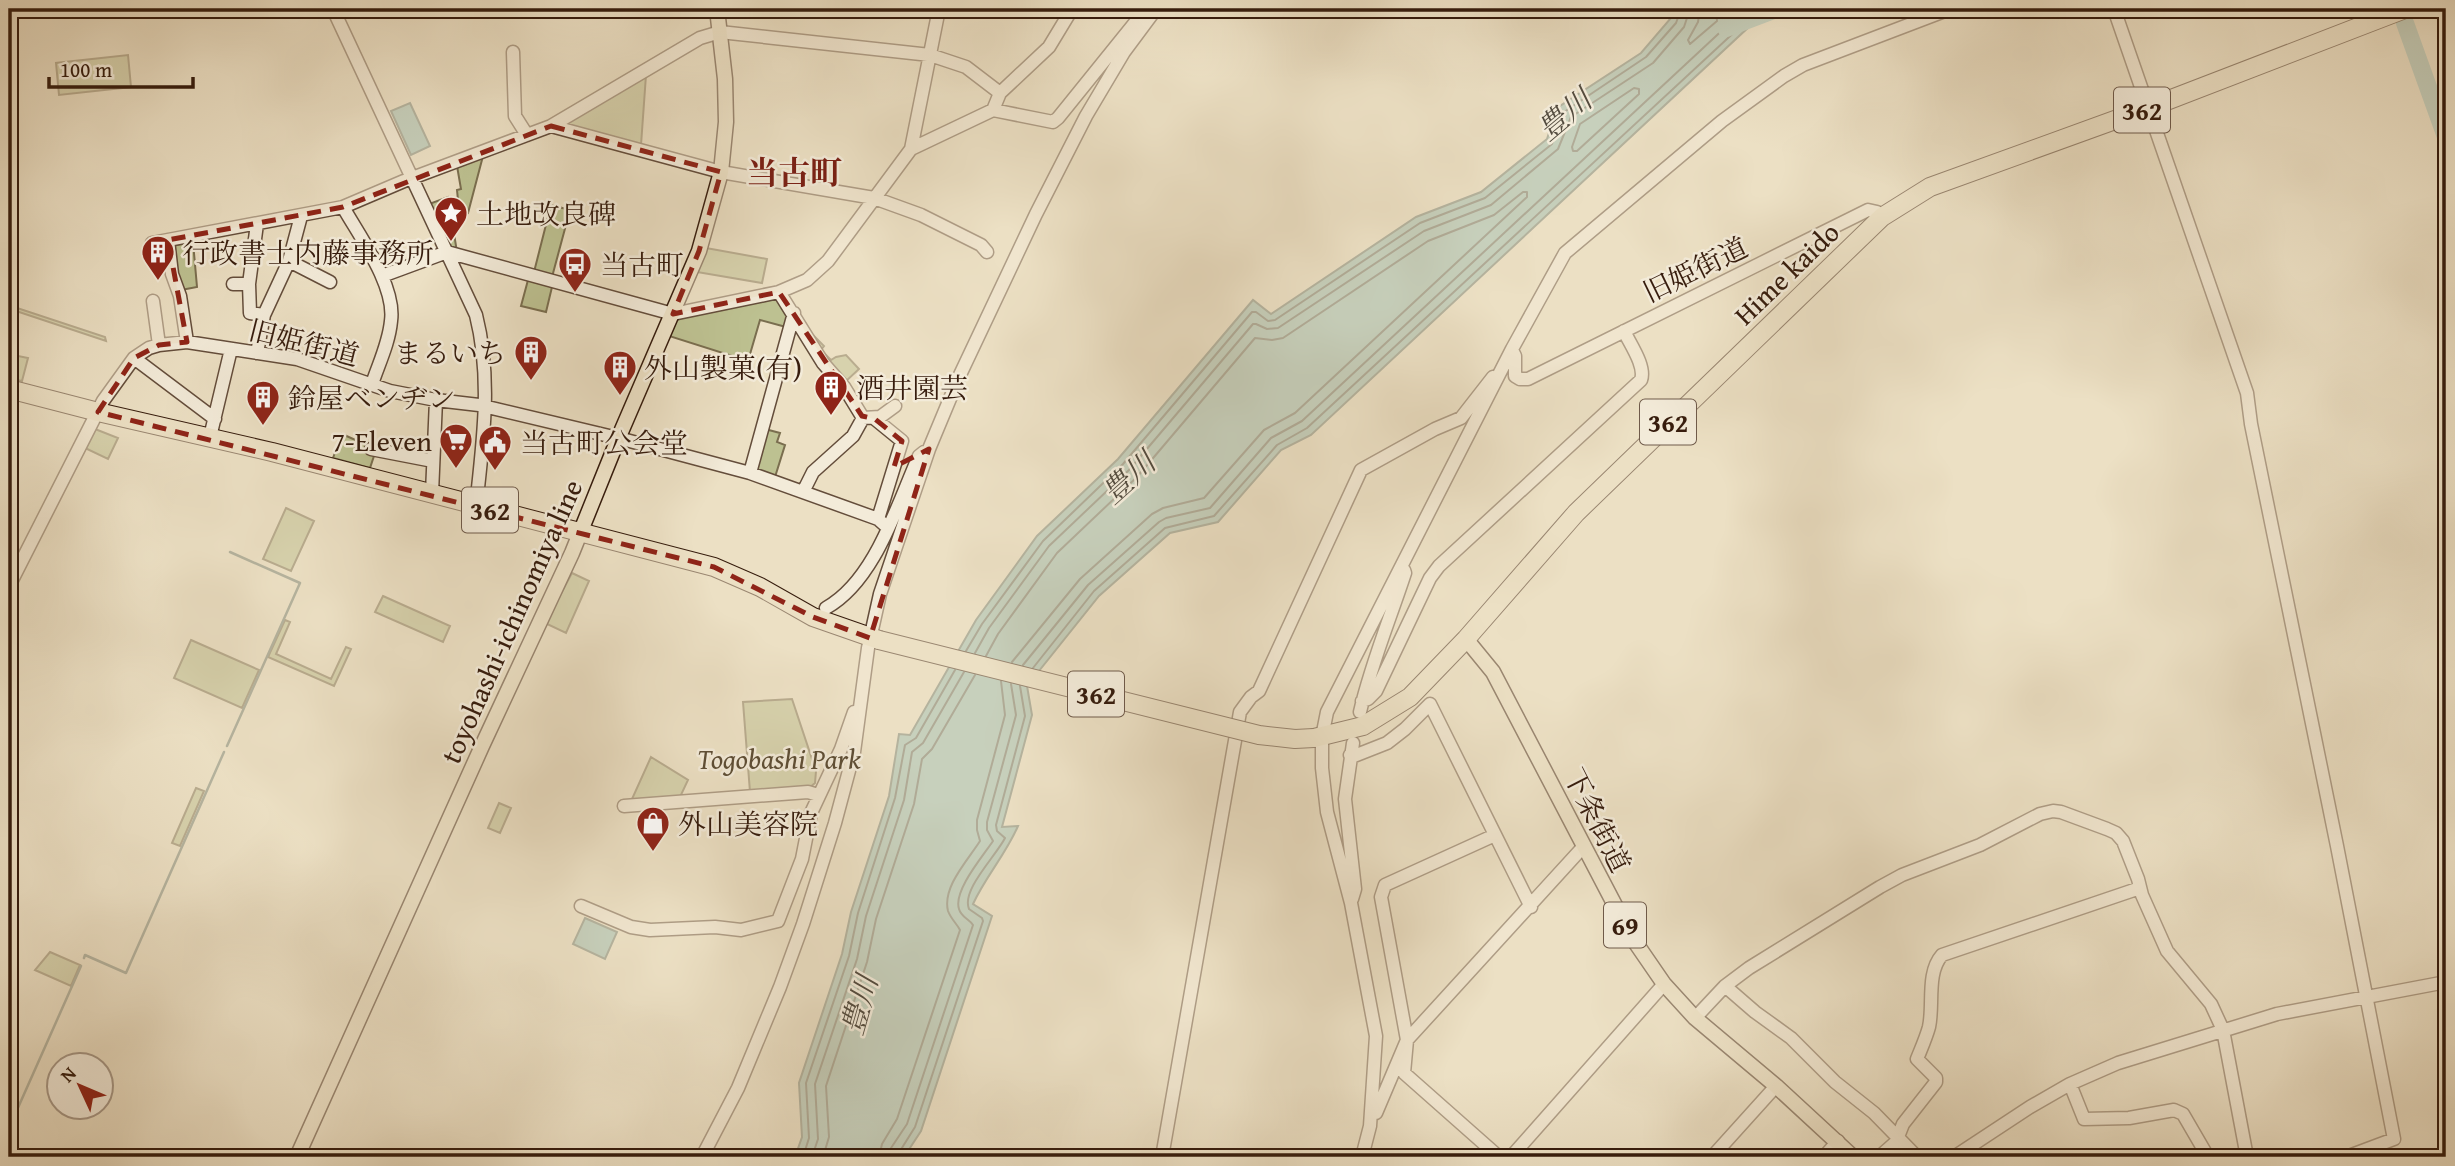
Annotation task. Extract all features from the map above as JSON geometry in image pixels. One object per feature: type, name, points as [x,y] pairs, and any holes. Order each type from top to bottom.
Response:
[{"type":"highway","name":"Hime kaido","points":[[1318,737],[1363,726],[1410,697],[1466,639],[1576,513],[1882,217],[1930,187],[2405,9]]},
{"type":"highway","name":"362","points":[[9,389],[432,493],[714,567],[760,587],[813,617],[875,639],[1259,735],[1294,739],[1318,737]]},
{"type":"main road","name":"toyohashi-ichinomiya line","points":[[298,1157],[581,534],[618,439],[699,251],[721,172],[726,122],[725,79],[717,9]]},
{"type":"main road","name":"下条街道","points":[[1466,639],[1493,671],[1631,936],[1664,984],[1695,1018],[1776,1086],[1853,1157]]},
{"type":"street","points":[[333,9],[476,315],[482,341],[486,407],[477,506]]},
{"type":"street","points":[[382,276],[447,251],[673,314],[779,292],[800,283],[818,272],[911,149],[939,9]]},
{"type":"street","points":[[993,110],[1000,93],[1049,47],[1072,9]]},
{"type":"street","points":[[911,149],[993,110],[1053,122],[1147,9]]},
{"type":"street","points":[[702,1157],[738,1088],[780,988],[803,924],[835,823],[854,751],[862,692],[875,639],[880,594],[929,449],[959,377],[1086,116],[1118,63],[1156,9]]},
{"type":"street","points":[[1370,1126],[1376,1036],[1351,903],[1327,812],[1318,737],[1327,712],[1512,349],[1565,253],[1722,121],[1803,65],[1950,9]]},
{"type":"street","points":[[2114,9],[2247,393],[2394,1139],[2346,1157]]},
{"type":"street","points":[[152,243],[343,207],[413,177],[551,126],[700,37],[720,32],[930,55],[966,67],[1000,93]]},
{"type":"street","points":[[513,52],[515,116],[527,135]]},
{"type":"street","points":[[551,126],[721,172],[874,198],[925,217],[981,245],[987,252]]},
{"type":"street","points":[[343,207],[382,276],[392,307],[386,345],[372,384]]},
{"type":"street","name":"旧姫街道","points":[[1512,349],[1515,356],[1515,376],[1528,379],[1868,210],[1877,212],[1882,217]]},
{"type":"street","points":[[257,353],[264,314],[289,261],[301,216]]},
{"type":"street","points":[[257,224],[249,284],[250,313],[264,314]]},
{"type":"street","points":[[168,240],[172,274],[180,296],[187,342]]},
{"type":"street","points":[[289,261],[330,282]]},
{"type":"street","points":[[233,284],[249,284]]},
{"type":"street","points":[[779,292],[823,363],[869,418],[902,440],[883,523]]},
{"type":"street","points":[[153,301],[159,345]]},
{"type":"street","points":[[750,474],[794,313]]},
{"type":"street","points":[[1402,565],[1405,573],[1370,670],[1361,707],[1376,691],[1430,578],[1439,566],[1641,380],[1641,367],[1624,331]]},
{"type":"street","name":"旧姫街道","points":[[9,586],[103,401],[134,358],[149,348],[187,342],[297,359],[390,391],[486,407],[618,439],[750,474],[883,523]]},
{"type":"street","points":[[209,437],[231,349]]},
{"type":"street","points":[[134,358],[215,419]]},
{"type":"street","points":[[1162,1157],[1240,712],[1259,691],[1361,470],[1435,429],[1461,418],[1487,382],[1502,369]]},
{"type":"street","points":[[432,493],[436,400]]},
{"type":"street","points":[[803,492],[813,472],[869,418],[895,406]]},
{"type":"street","points":[[371,449],[433,461]]},
{"type":"street","points":[[826,608],[840,601],[859,580],[883,523],[919,456],[929,449]]},
{"type":"street","points":[[581,906],[631,927],[650,930],[715,927],[741,930],[778,921],[802,859],[811,813],[841,749],[862,692]]},
{"type":"street","points":[[1351,903],[1355,889],[1345,799],[1352,749],[1354,756],[1387,743],[1430,704],[1531,906]]},
{"type":"street","points":[[624,806],[808,792],[818,795]]},
{"type":"street","points":[[1695,1018],[1725,986],[1749,968],[1902,875],[1980,845],[2053,811],[2116,833],[2123,841],[2167,951],[2211,1004],[2223,1030],[2247,1157]]},
{"type":"street","points":[[1495,835],[1385,886],[1381,897],[1407,1040],[1404,1073],[1499,1157]]},
{"type":"street","points":[[1362,1157],[1370,1126],[1407,1040],[1584,846]]},
{"type":"street","points":[[1879,1157],[1898,1136],[1903,1124],[1936,1082],[1936,1078],[1917,1059],[1929,1027],[1937,960],[1942,955],[2140,888]]},
{"type":"street","points":[[1954,1157],[2070,1084],[2118,1063],[2277,1014],[2446,982]]},
{"type":"street","points":[[1511,1157],[1664,984]]},
{"type":"street","points":[[1725,986],[1791,1038],[1835,1082],[1874,1112],[1917,1157]]},
{"type":"street","points":[[2070,1084],[2084,1119],[2129,1118],[2174,1110],[2183,1114],[2208,1157]]},
{"type":"street","points":[[1712,1157],[1776,1086]]},
{"type":"street","points":[[1824,1157],[1838,1141]]},
{"type":"highlighted area","points":[[551,126],[721,172],[699,251],[673,314],[779,292],[862,416],[875,419],[902,441],[894,467],[929,449],[870,638],[813,617],[714,567],[98,412],[134,358],[159,345],[187,342],[168,240],[343,207]]},
{"type":"green space","points":[[128,55],[131,87],[59,95],[56,63]]},
{"type":"green space","points":[[646,75],[641,145],[563,124]]},
{"type":"green space","points":[[483,156],[468,213],[450,209],[457,252],[450,250],[429,204],[448,197],[449,202],[458,200],[457,190],[461,189],[457,166]]},
{"type":"green space","points":[[551,205],[570,210],[552,277],[534,272]]},
{"type":"green space","points":[[193,242],[197,287],[181,290],[172,246]]},
{"type":"green space","points":[[706,248],[767,259],[762,283],[697,272]]},
{"type":"green space","points":[[9,274],[14,307],[105,337],[106,341],[10,309]]},
{"type":"green space","points":[[528,280],[552,287],[546,312],[521,306]]},
{"type":"green space","points":[[775,298],[790,315],[786,327],[760,320],[748,361],[669,336],[677,318]]},
{"type":"green space","points":[[814,336],[824,346],[821,350],[831,360],[846,355],[859,369],[844,383],[811,337]]},
{"type":"green space","points":[[18,356],[28,358],[22,381],[12,379]]},
{"type":"green space","points":[[95,429],[118,438],[108,459],[85,448]]},
{"type":"green space","points":[[765,429],[780,433],[777,442],[785,445],[775,477],[754,470]]},
{"type":"green space","points":[[342,434],[387,454],[374,456],[370,468],[333,458]]},
{"type":"green space","points":[[286,508],[314,521],[291,571],[263,559]]},
{"type":"green space","points":[[572,573],[589,581],[566,633],[545,623]]},
{"type":"green space","points":[[383,596],[450,626],[443,642],[375,612]]},
{"type":"green space","points":[[285,620],[290,622],[276,654],[331,679],[346,647],[351,649],[334,686],[268,657]]},
{"type":"green space","points":[[191,640],[259,670],[242,708],[174,678]]},
{"type":"green space","name":"Togobashi Park","points":[[792,699],[816,771],[815,783],[809,788],[750,792],[743,702]]},
{"type":"green space","points":[[651,757],[688,780],[680,797],[632,799]]},
{"type":"green space","points":[[196,788],[204,791],[180,846],[172,843]]},
{"type":"green space","points":[[499,803],[511,808],[500,833],[488,828]]},
{"type":"green space","points":[[50,952],[80,965],[71,986],[35,970]]},
{"type":"water","name":"豊川","points":[[1675,9],[1741,9],[1752,24],[1311,435],[1281,450],[1218,522],[1170,533],[1099,596],[1027,686],[1032,715],[1002,827],[1018,826],[973,904],[992,916],[921,1131],[904,1157],[795,1157],[802,1137],[799,1083],[842,954],[851,912],[889,796],[899,734],[910,735],[976,620],[1037,536],[1118,459],[1253,300],[1271,314],[1416,217],[1481,192],[1547,139],[1557,108],[1641,53],[1671,18]]},
{"type":"water","points":[[410,103],[430,146],[411,155],[391,111]]},
{"type":"water","points":[[585,918],[617,932],[605,959],[573,944]]},
{"type":"waterway","points":[[1726,28],[1776,9]]},
{"type":"waterway","points":[[2405,23],[2446,137]]},
{"type":"waterway","points":[[227,746],[300,583],[230,552]]},
{"type":"waterway","points":[[84,958],[85,955],[126,973],[224,752]]},
{"type":"waterway","points":[[9,1128],[81,966]]},
{"type":"place","name":"土地改良碑","points":[[451,243]]},
{"type":"place","name":"行政書士内藤事務所","points":[[158,282]]},
{"type":"place","name":"当古町","points":[[575,294]]},
{"type":"place","name":"まるいち","points":[[531,382]]},
{"type":"place","name":"外山製菓(有)","points":[[620,397]]},
{"type":"place","name":"酒井園芸","points":[[831,417]]},
{"type":"place","name":"鈴屋ベンヂン","points":[[263,427]]},
{"type":"place","name":"7-Eleven","points":[[456,470]]},
{"type":"place","name":"当古町公会堂","points":[[495,472]]},
{"type":"place","name":"外山美容院","points":[[653,853]]},
{"type":"district","name":"当古町","points":[[794,172]]}]
